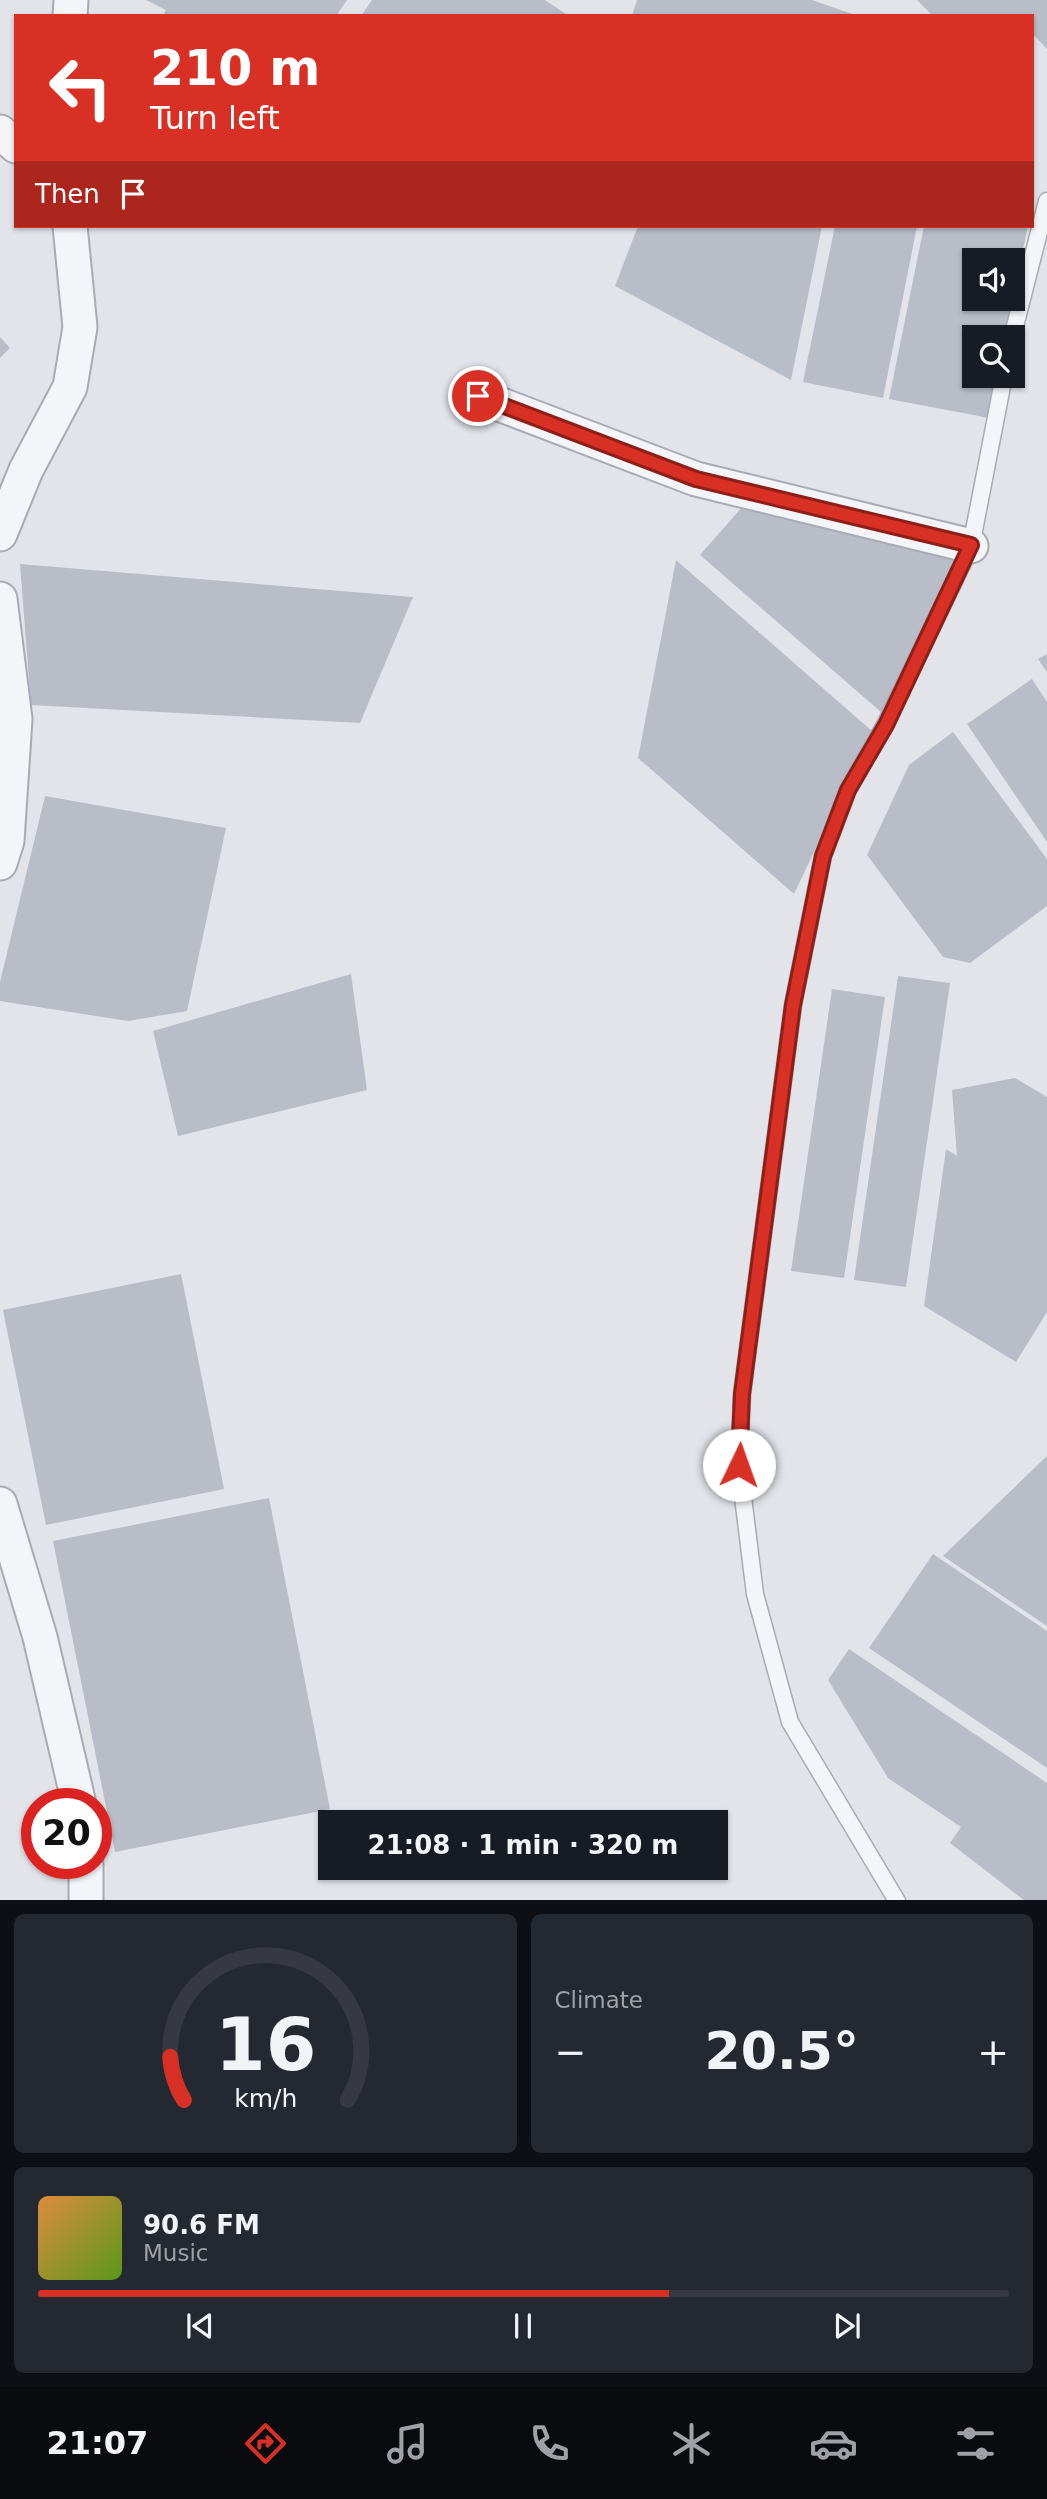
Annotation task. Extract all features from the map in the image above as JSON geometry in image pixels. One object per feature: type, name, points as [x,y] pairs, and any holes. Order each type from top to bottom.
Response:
[{"type":"street","points":[[0,132],[14,144]]},
{"type":"street","points":[[0,534],[26,470],[70,387],[80,327],[70,228]]},
{"type":"street","points":[[478,396],[696,479],[971,545]]},
{"type":"street","points":[[0,599],[15,719],[7,841],[0,863]]},
{"type":"street","points":[[0,1504],[40,1637],[75,1788]]},
{"type":"street","points":[[86,1879],[86,1900]]},
{"type":"lane","points":[[1016,325],[1047,201]]},
{"type":"lane","points":[[897,1900],[789,1722],[755,1594],[739,1465],[742,1394],[793,1005],[823,856],[848,790],[886,725],[971,545],[1002,388]]},
{"type":"building","points":[[146,0],[347,0],[337,14],[164,14],[166,10]]},
{"type":"building","points":[[372,0],[545,0],[566,14],[362,14]]},
{"type":"building","points":[[637,0],[812,0],[852,14],[633,14]]},
{"type":"building","points":[[917,0],[1047,0],[1047,49],[1034,35],[1034,14],[931,14]]},
{"type":"building","points":[[637,228],[822,228],[791,380],[615,286]]},
{"type":"building","points":[[835,228],[917,228],[883,398],[803,382]]},
{"type":"building","points":[[924,228],[1028,228],[1023,248],[962,248],[962,311],[1011,311],[1008,325],[962,325],[962,388],[995,388],[989,418],[889,399]]},
{"type":"building","points":[[0,337],[10,348],[0,358]]},
{"type":"building","points":[[751,497],[969,550],[881,712],[700,555]]},
{"type":"building","points":[[676,560],[872,731],[794,894],[638,758]]},
{"type":"building","points":[[20,564],[413,597],[360,723],[31,705]]},
{"type":"building","points":[[1047,654],[1047,672],[1038,659]]},
{"type":"building","points":[[1032,679],[1047,702],[1047,842],[967,724]]},
{"type":"building","points":[[953,732],[1047,859],[1047,906],[970,963],[943,957],[867,855],[909,765]]},
{"type":"building","points":[[45,796],[226,828],[187,1011],[128,1021],[0,1001],[0,982]]},
{"type":"building","points":[[351,974],[367,1090],[178,1136],[153,1031]]},
{"type":"building","points":[[898,976],[950,983],[906,1287],[854,1280]]},
{"type":"building","points":[[832,989],[885,997],[844,1278],[791,1271]]},
{"type":"building","points":[[1015,1078],[1047,1097],[1047,1312],[1016,1362],[924,1306],[946,1149],[957,1156],[952,1090]]},
{"type":"building","points":[[181,1274],[224,1489],[46,1525],[3,1310]]},
{"type":"building","points":[[1047,1456],[1047,1626],[943,1556]]},
{"type":"building","points":[[269,1498],[330,1809],[115,1852],[112,1837],[112,1788],[102,1788],[53,1541]]},
{"type":"building","points":[[933,1554],[1047,1631],[1047,1768],[869,1648]]},
{"type":"building","points":[[849,1649],[1047,1783],[1047,1900],[1024,1900],[950,1843],[961,1827],[888,1778],[828,1680]]},
{"type":"route","points":[[478,396],[696,479],[971,545],[960,574],[886,725],[848,790],[823,856],[793,1005],[742,1394],[739,1465]]}]
